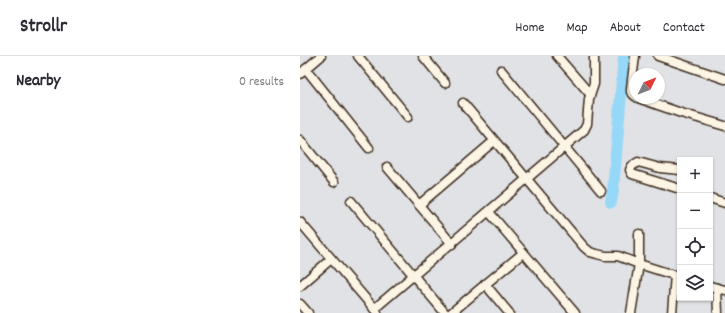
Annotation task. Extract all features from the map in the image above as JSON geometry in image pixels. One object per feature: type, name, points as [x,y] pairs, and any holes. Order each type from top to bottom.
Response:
[{"type":"street","points":[[321,56],[303,72],[370,148]]},
{"type":"street","points":[[358,56],[408,116]]},
{"type":"street","points":[[423,56],[445,83]]},
{"type":"street","points":[[557,56],[590,94]]},
{"type":"street","points":[[300,222],[376,311],[413,276],[565,147],[585,128],[587,124],[590,94],[594,84],[594,56]]},
{"type":"street","points":[[634,68],[635,56]]},
{"type":"street","points":[[658,56],[725,79]]},
{"type":"street","points":[[501,70],[602,191]]},
{"type":"street","points":[[463,103],[584,247],[590,252],[605,256],[618,256],[677,276]]},
{"type":"street","points":[[655,104],[725,126]]},
{"type":"street","points":[[300,140],[334,182]]},
{"type":"street","points":[[419,205],[494,141]]},
{"type":"street","points":[[677,170],[660,168],[638,162],[632,166],[630,170],[632,174],[677,188]]},
{"type":"street","points":[[387,167],[452,244]]},
{"type":"street","points":[[713,199],[725,203]]},
{"type":"street","points":[[351,200],[444,313]]},
{"type":"street","points":[[489,212],[575,313]]},
{"type":"street","points":[[631,313],[639,264],[639,234]]},
{"type":"street","points":[[452,313],[523,253]]},
{"type":"street","points":[[300,286],[331,259]]},
{"type":"street","points":[[672,313],[677,282]]},
{"type":"street","points":[[485,284],[509,313]]},
{"type":"street","points":[[717,288],[718,313]]},
{"type":"street","points":[[300,304],[308,313]]},
{"type":"waterway","points":[[611,202],[624,56]]}]
